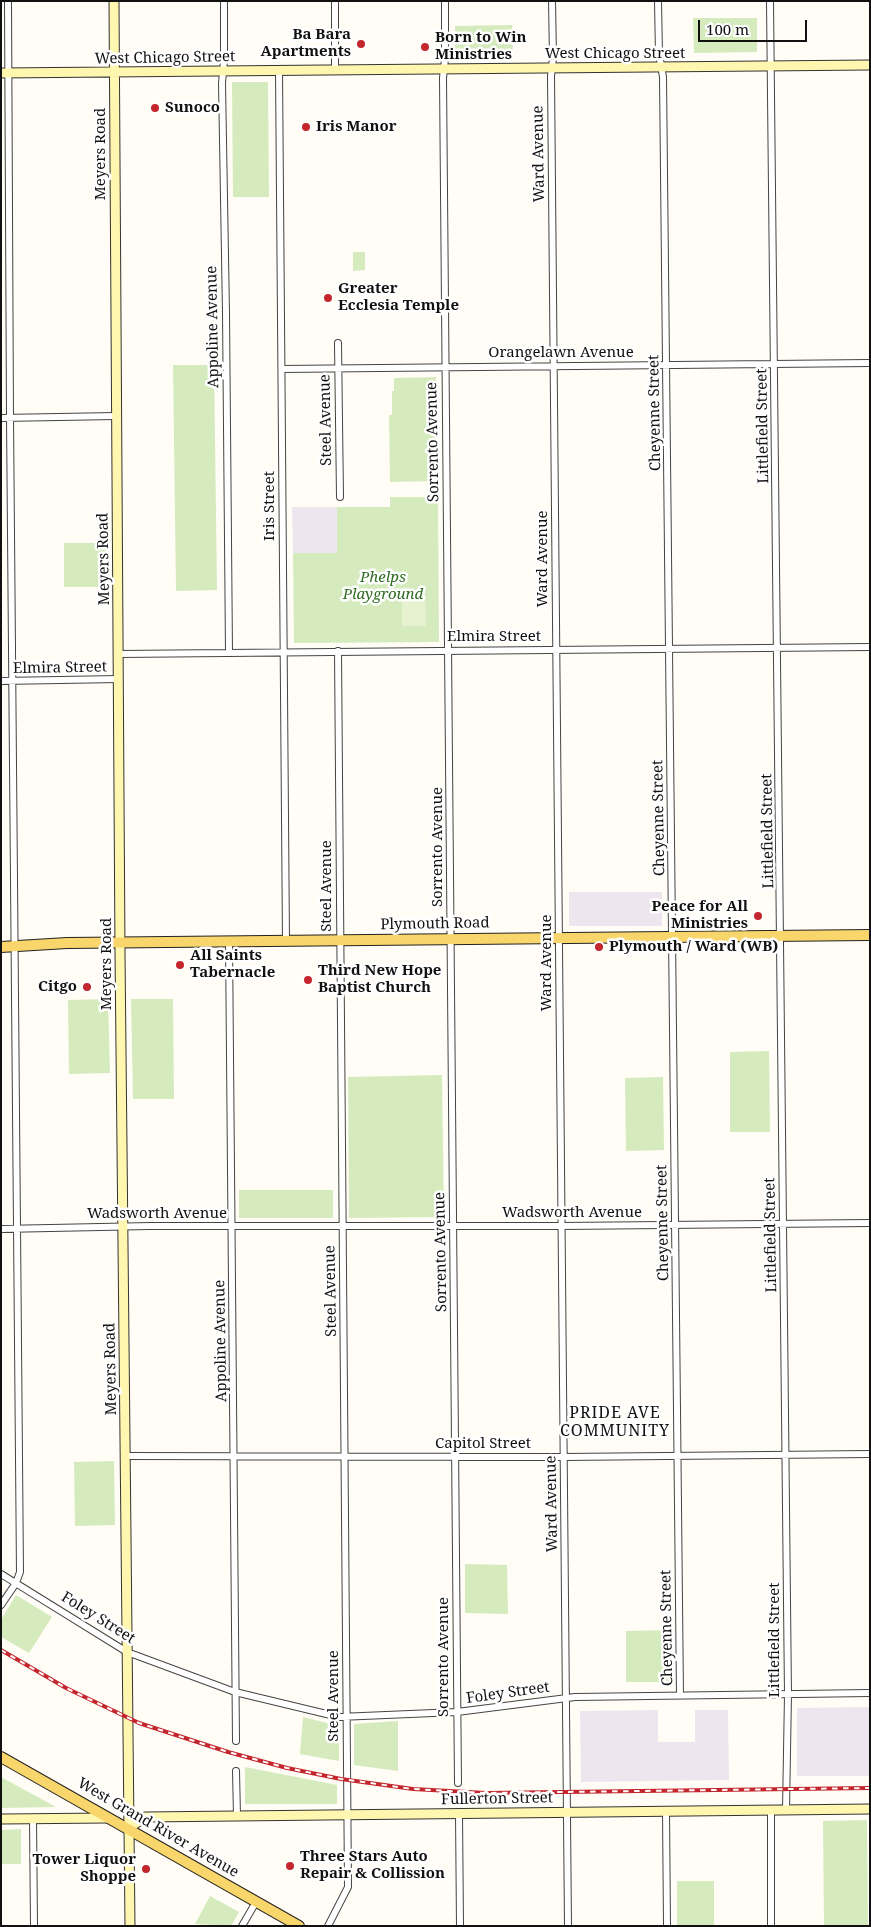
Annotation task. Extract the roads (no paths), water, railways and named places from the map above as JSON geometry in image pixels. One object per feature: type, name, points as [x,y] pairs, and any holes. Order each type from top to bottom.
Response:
[{"type":"main road","name":"Plymouth Road","points":[[1,947],[120,942],[870,935]]},
{"type":"main road","name":"West Grand River Avenue","points":[[1,1757],[299,1926]]},
{"type":"street","points":[[1,1605],[16,1583],[20,1572],[10,418],[4,73],[8,1]]},
{"type":"street","name":"Meyers Road","points":[[114,1],[120,942],[130,1926]]},
{"type":"street","name":"Appoline Avenue","points":[[224,1],[224,61],[222,71],[229,653]]},
{"type":"street","points":[[335,1],[335,70]]},
{"type":"street","name":"Sorrento Avenue","points":[[445,1],[445,366],[458,1783]]},
{"type":"street","name":"Ward Avenue","points":[[552,1],[568,1926]]},
{"type":"street","name":"Cheyenne Street","points":[[658,1],[659,54],[664,77],[680,1695]]},
{"type":"street","name":"Littlefield Street","points":[[770,1],[784,1224],[788,1694],[786,1810]]},
{"type":"street","name":"West Chicago Street","points":[[4,73],[870,65]]},
{"type":"street","name":"Iris Street","points":[[279,70],[282,652],[286,940]]},
{"type":"street","name":"Steel Avenue","points":[[338,343],[340,497]]},
{"type":"street","name":"Orangelawn Avenue","points":[[282,369],[870,363]]},
{"type":"street","points":[[1,418],[116,416]]},
{"type":"street","name":"Elmira Street","points":[[119,654],[870,647]]},
{"type":"street","name":"Steel Avenue","points":[[328,1926],[348,1890],[338,651]]},
{"type":"street","name":"Elmira Street","points":[[1,681],[119,679]]},
{"type":"street","name":"Appoline Avenue","points":[[229,941],[236,1741]]},
{"type":"street","name":"Wadsworth Avenue","points":[[1,1228],[870,1223]]},
{"type":"street","name":"Capitol Street","points":[[125,1456],[564,1457],[870,1454]]},
{"type":"street","name":"Foley Street","points":[[1,1574],[126,1652],[235,1692],[339,1717],[457,1712],[566,1698],[870,1693]]},
{"type":"street","points":[[236,1771],[237,1816]]},
{"type":"street","name":"Fullerton Street","points":[[129,1828],[145,1817],[870,1809]]},
{"type":"street","points":[[771,1810],[771,1926]]},
{"type":"street","points":[[666,1811],[667,1926]]},
{"type":"street","points":[[459,1813],[460,1926]]},
{"type":"street","points":[[1,1818],[108,1818]]},
{"type":"street","points":[[32,1818],[34,1926]]},
{"type":"street","points":[[242,1926],[256,1902]]},
{"type":"railway","points":[[1,1650],[66,1688],[139,1723],[228,1752],[287,1768],[341,1779],[413,1789],[486,1793],[870,1788]]},
{"type":"place","name":"Ba Bara Apartments","points":[[361,44]]},
{"type":"place","name":"Born to Win Ministries","points":[[425,47]]},
{"type":"place","name":"Sunoco","points":[[155,108]]},
{"type":"place","name":"Iris Manor","points":[[306,127]]},
{"type":"place","name":"Greater Ecclesia Temple","points":[[328,298]]},
{"type":"place","name":"Peace for All Ministries","points":[[758,916]]},
{"type":"place","name":"Plymouth / Ward (WB)","points":[[599,947]]},
{"type":"place","name":"All Saints Tabernacle","points":[[180,965]]},
{"type":"place","name":"Third New Hope Baptist Church","points":[[308,980]]},
{"type":"place","name":"Citgo","points":[[87,987]]},
{"type":"place","name":"Three Stars Auto Repair & Collission","points":[[290,1866]]},
{"type":"place","name":"Tower Liquor Shoppe","points":[[146,1869]]},
{"type":"district","name":"PRIDE AVE COMMUNITY","points":[[615,1422]]},
{"type":"park label","name":"Phelps Playground","points":[[383,586]]}]
